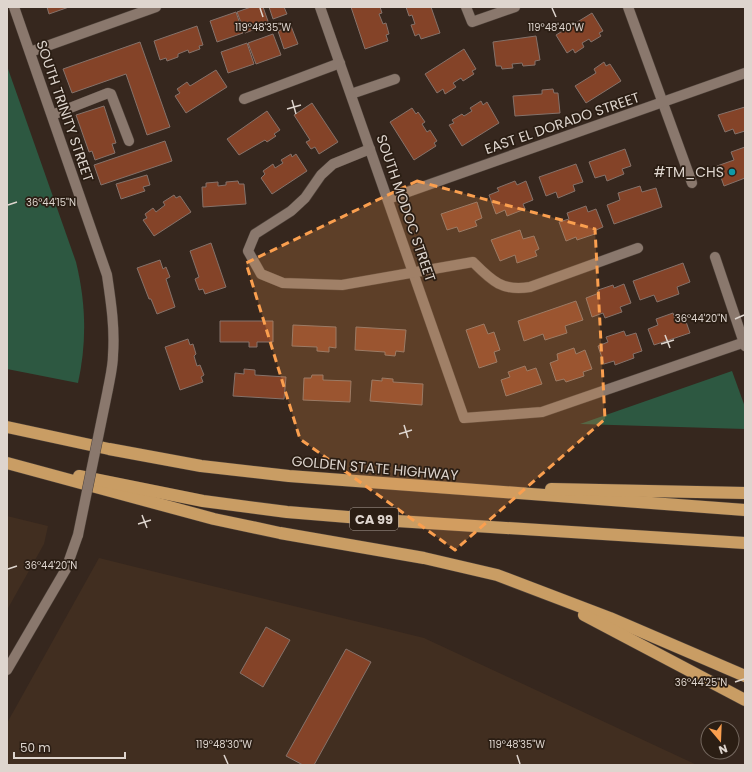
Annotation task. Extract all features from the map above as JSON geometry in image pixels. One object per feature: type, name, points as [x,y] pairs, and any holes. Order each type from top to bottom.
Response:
[{"type":"highway","name":"GOLDEN STATE HIGHWAY","points":[[7,427],[109,450],[201,466],[289,476],[404,486],[745,510]]},
{"type":"highway","points":[[7,462],[214,519],[280,533],[424,558],[497,575],[538,589],[610,618],[745,676]]},
{"type":"highway","name":"CA 99","points":[[7,462],[203,501],[287,512],[397,521],[745,543]]},
{"type":"highway","points":[[404,486],[745,493]]},
{"type":"highway","points":[[538,589],[745,700]]},
{"type":"street","name":"SOUTH TRINITY STREET","points":[[7,670],[66,569],[78,535],[114,355],[112,307],[107,275],[14,7]]},
{"type":"street","points":[[30,52],[156,7]]},
{"type":"street","name":"SOUTH MODOC STREET","points":[[320,7],[464,418],[542,412],[745,343]]},
{"type":"street","points":[[466,7],[472,22],[515,7]]},
{"type":"street","points":[[628,7],[692,183]]},
{"type":"street","points":[[244,99],[340,63]]},
{"type":"street","name":"EAST EL DORADO STREET","points":[[388,199],[745,73]]},
{"type":"street","points":[[351,94],[395,79]]},
{"type":"street","points":[[52,115],[108,93],[111,94],[129,141]]},
{"type":"street","points":[[370,149],[333,164],[321,175],[305,198],[291,210],[255,234],[248,251],[261,274],[284,283],[342,285],[473,262],[489,278],[504,287],[518,289],[530,287],[638,248]]},
{"type":"street","points":[[715,257],[745,343]]},
{"type":"highlighted area","points":[[417,181],[595,229],[605,419],[455,550],[300,439],[246,263]]},
{"type":"shaded area","points":[[7,516],[48,526],[44,544],[7,610]]},
{"type":"shaded area","points":[[99,558],[424,638],[697,765],[7,765],[7,723]]},
{"type":"green space","points":[[7,66],[76,262],[82,292],[84,322],[83,353],[78,383],[7,369]]},
{"type":"green space","points":[[732,371],[745,407],[745,429],[580,424]]},
{"type":"building","points":[[47,7],[69,7],[49,14]]},
{"type":"building","points":[[251,7],[263,7],[269,24],[245,33],[237,12]]},
{"type":"building","points":[[269,7],[284,7],[287,14],[273,19]]},
{"type":"building","points":[[351,7],[380,7],[382,13],[379,14],[383,24],[386,23],[389,34],[386,35],[388,41],[365,49]]},
{"type":"building","points":[[406,7],[431,7],[440,33],[421,39],[419,34],[415,36],[411,25],[415,24],[412,15],[409,16]]},
{"type":"building","points":[[236,12],[243,33],[217,42],[210,21]]},
{"type":"building","points":[[592,13],[603,31],[599,33],[601,36],[591,42],[589,39],[582,43],[584,47],[575,53],[573,49],[567,53],[556,35]]},
{"type":"building","points":[[197,26],[203,45],[199,46],[200,49],[189,53],[188,50],[178,54],[178,57],[167,61],[166,58],[160,60],[154,41]]},
{"type":"building","points":[[291,26],[298,44],[284,49],[278,31]]},
{"type":"building","points":[[273,34],[281,55],[256,64],[248,43]]},
{"type":"building","points":[[536,36],[540,60],[535,61],[535,65],[523,66],[522,63],[512,64],[513,68],[502,69],[501,66],[496,66],[493,42]]},
{"type":"building","points":[[140,42],[170,127],[147,135],[126,74],[72,93],[63,69]]},
{"type":"building","points":[[247,43],[254,64],[228,73],[221,52]]},
{"type":"building","points":[[464,49],[476,69],[472,71],[474,74],[463,81],[461,78],[453,83],[456,87],[445,94],[443,89],[437,93],[425,74]]},
{"type":"building","points":[[604,62],[606,66],[610,64],[621,81],[586,103],[575,86],[596,73],[594,69]]},
{"type":"building","points":[[216,70],[227,87],[186,113],[175,96],[180,93],[177,89],[187,82],[190,86]]},
{"type":"building","points":[[553,89],[554,93],[558,93],[560,113],[515,116],[513,96],[542,94],[542,90]]},
{"type":"building","points":[[481,101],[483,105],[487,102],[499,123],[462,146],[449,125],[454,123],[452,120],[462,114],[464,116],[472,111],[470,108]]},
{"type":"building","points":[[312,103],[338,142],[319,154],[315,147],[311,149],[306,142],[310,140],[294,115]]},
{"type":"building","points":[[104,106],[116,143],[112,144],[115,153],[95,160],[92,151],[89,152],[76,115]]},
{"type":"building","points":[[745,107],[745,131],[735,134],[733,129],[725,132],[718,115]]},
{"type":"building","points":[[412,108],[416,114],[418,112],[425,122],[422,124],[427,132],[430,130],[437,141],[434,143],[436,146],[414,160],[390,122]]},
{"type":"building","points":[[267,111],[280,130],[274,134],[276,136],[267,142],[265,140],[239,155],[227,139]]},
{"type":"building","points":[[165,141],[172,161],[101,185],[94,165]]},
{"type":"building","name":"#TM_CHS","points":[[745,147],[745,178],[724,186],[717,166],[734,160],[731,152]]},
{"type":"building","points":[[625,149],[631,166],[622,169],[624,174],[607,181],[605,175],[595,178],[589,162]]},
{"type":"building","points":[[291,154],[292,157],[296,154],[307,171],[272,194],[261,178],[265,174],[263,171],[273,164],[275,168],[283,163],[281,160]]},
{"type":"building","points":[[576,164],[583,182],[573,185],[575,191],[558,198],[556,192],[546,196],[539,177]]},
{"type":"building","points":[[147,175],[150,185],[143,187],[145,191],[121,199],[116,184]]},
{"type":"building","points":[[238,181],[239,184],[244,184],[246,204],[203,207],[202,187],[206,187],[206,183],[218,182],[218,186],[226,185],[226,182]]},
{"type":"building","points":[[515,181],[517,185],[526,181],[533,200],[523,204],[525,209],[507,216],[505,210],[496,214],[489,195],[499,191],[497,188]]},
{"type":"building","points":[[640,186],[642,192],[656,188],[662,207],[614,224],[607,205],[620,200],[618,193]]},
{"type":"building","points":[[174,195],[176,198],[180,196],[191,212],[154,236],[143,220],[147,218],[145,214],[153,208],[156,212],[165,205],[163,202]]},
{"type":"building","points":[[477,202],[482,218],[475,221],[477,226],[459,232],[457,227],[447,230],[441,214]]},
{"type":"building","points":[[586,206],[588,212],[596,209],[603,227],[594,231],[595,234],[577,240],[576,237],[566,241],[559,222],[569,219],[567,213]]},
{"type":"building","points":[[520,230],[523,239],[534,236],[539,249],[535,251],[537,256],[517,263],[515,255],[500,261],[491,240]]},
{"type":"building","points":[[211,243],[226,287],[205,294],[203,289],[199,290],[195,279],[199,277],[190,251]]},
{"type":"building","points":[[160,260],[163,269],[166,267],[170,277],[166,279],[175,307],[157,314],[151,299],[149,299],[137,268]]},
{"type":"building","points":[[683,263],[690,282],[677,287],[679,294],[657,302],[654,295],[640,300],[633,281]]},
{"type":"building","points":[[624,284],[631,303],[620,307],[622,312],[605,318],[603,313],[592,317],[586,298],[599,293],[598,290],[613,285],[614,288]]},
{"type":"building","points":[[576,301],[583,320],[565,326],[567,333],[545,340],[543,334],[524,341],[518,321]]},
{"type":"building","points":[[673,313],[675,319],[684,316],[690,333],[654,345],[648,329],[658,325],[656,319]]},
{"type":"building","points":[[220,321],[273,321],[273,342],[257,342],[257,347],[249,347],[249,342],[220,342]]},
{"type":"building","points":[[484,324],[488,334],[494,332],[500,350],[494,352],[497,362],[479,368],[466,330]]},
{"type":"building","points":[[293,325],[336,327],[336,348],[329,347],[329,352],[317,351],[317,347],[292,346]]},
{"type":"building","points":[[356,327],[406,330],[404,352],[396,351],[395,356],[385,355],[385,352],[355,350]]},
{"type":"building","points":[[624,331],[626,336],[636,333],[642,351],[633,354],[634,358],[615,365],[614,361],[604,364],[598,346],[608,342],[606,337]]},
{"type":"building","points":[[188,339],[190,345],[193,344],[197,366],[200,365],[204,375],[201,377],[203,382],[180,390],[165,347]]},
{"type":"building","points":[[574,348],[576,354],[585,350],[592,369],[583,372],[584,376],[566,382],[564,379],[556,381],[550,363],[558,360],[557,354]]},
{"type":"building","points":[[525,366],[527,371],[536,368],[542,384],[506,396],[501,380],[510,377],[508,372]]},
{"type":"building","points":[[244,369],[255,370],[255,375],[286,377],[284,399],[233,396],[235,373],[244,374]]},
{"type":"building","points":[[312,375],[323,375],[323,380],[351,381],[350,402],[303,400],[304,378],[311,378]]},
{"type":"building","points":[[382,378],[393,379],[393,382],[423,384],[422,405],[370,401],[372,380],[382,381]]},
{"type":"building","points":[[266,627],[290,640],[263,687],[240,673]]},
{"type":"building","points":[[346,649],[371,662],[314,765],[303,765],[286,756]]},
{"type":"place","name":"#TM_CHS","points":[[732,172]]}]
